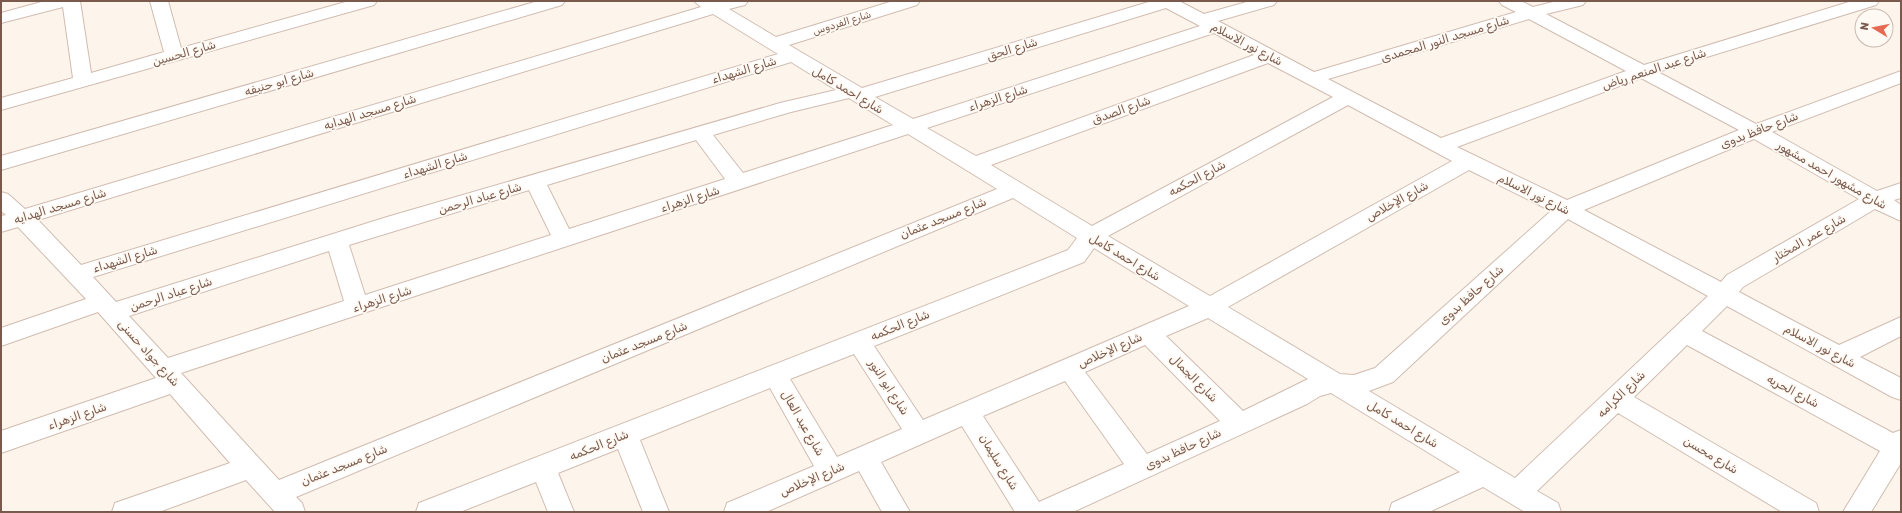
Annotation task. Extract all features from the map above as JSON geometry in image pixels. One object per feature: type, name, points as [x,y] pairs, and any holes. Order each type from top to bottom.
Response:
[{"type":"street","points":[[1,18],[65,1]]},
{"type":"street","points":[[71,1],[84,81]]},
{"type":"street","points":[[159,1],[174,56]]},
{"type":"street","name":"شارع الحسين","points":[[1,104],[368,1]]},
{"type":"street","name":"شارع ابو حنيفه","points":[[1,162],[556,1]]},
{"type":"street","name":"شارع مسجد الهدايه","points":[[12,220],[709,5],[739,1]]},
{"type":"street","name":"شارع الفردوس","points":[[773,44],[911,1]]},
{"type":"street","name":"شارع نور الاسلام","points":[[1167,1],[1468,161],[1566,209],[1724,296],[1901,390]]},
{"type":"street","name":"شارع الحق","points":[[854,94],[1167,1]]},
{"type":"street","name":"شارع الزهراء","points":[[1,442],[169,375],[357,307],[909,127],[1210,24],[1268,1]]},
{"type":"street","name":"شارع مشهور احمد مشهور","points":[[1508,1],[1755,131],[1901,214]]},
{"type":"street","name":"شارع مسجد النور المحمدى","points":[[1312,78],[1531,13],[1577,1]]},
{"type":"street","name":"شارع عبد المنعم رياض","points":[[1440,146],[1643,71],[1870,1]]},
{"type":"street","name":"شارع احمد كامل","points":[[709,5],[1208,308],[1486,473],[1548,512]]},
{"type":"street","name":"شارع الشهداء","points":[[77,274],[792,56]]},
{"type":"street","name":"شارع الصدق","points":[[972,165],[1269,56]]},
{"type":"street","name":"شارع حافظ بدوى","points":[[1045,512],[1298,397],[1308,390],[1320,385],[1334,383],[1353,385],[1370,382],[1384,375],[1566,209],[1755,131],[1901,77]]},
{"type":"street","name":"شارع عباد الرحمن","points":[[1,337],[337,241],[788,107],[854,94]]},
{"type":"street","name":"شارع الحكمه","points":[[429,512],[1076,256],[1082,251],[1084,244],[1090,236],[1348,97]]},
{"type":"street","points":[[701,133],[739,183]]},
{"type":"street","name":"شارع الإخلاص","points":[[750,510],[831,471],[1208,308],[1468,161]]},
{"type":"street","points":[[536,182],[564,240]]},
{"type":"street","name":"شارع مسجد عثمان","points":[[274,494],[1013,190]]},
{"type":"street","name":"شارع عمر المختار","points":[[1724,296],[1735,281],[1874,200],[1901,190]]},
{"type":"street","name":"شارع جواد حسنى","points":[[1,199],[12,220],[77,274],[169,375],[249,468],[292,512]]},
{"type":"street","points":[[337,241],[357,307]]},
{"type":"street","name":"شارع الكرامه","points":[[1518,493],[1724,296]]},
{"type":"street","points":[[1839,356],[1901,326]]},
{"type":"street","name":"شارع الحريه","points":[[1685,333],[1900,446]]},
{"type":"street","name":"شارع الجمال","points":[[1148,334],[1239,423]]},
{"type":"street","name":"شارع ابو النور","points":[[859,342],[918,433]]},
{"type":"street","points":[[1069,368],[1142,468]]},
{"type":"street","name":"شارع عبد العال","points":[[775,375],[831,471]]},
{"type":"street","name":"شارع محسن","points":[[1615,399],[1806,512]]},
{"type":"street","name":"شارع سليمان","points":[[967,412],[1030,512]]},
{"type":"street","points":[[625,434],[656,512]]},
{"type":"street","points":[[1856,512],[1900,446]]},
{"type":"street","points":[[864,457],[897,512]]},
{"type":"street","points":[[543,467],[561,512]]},
{"type":"street","points":[[125,512],[249,468]]},
{"type":"street","points":[[1402,512],[1486,473]]}]
